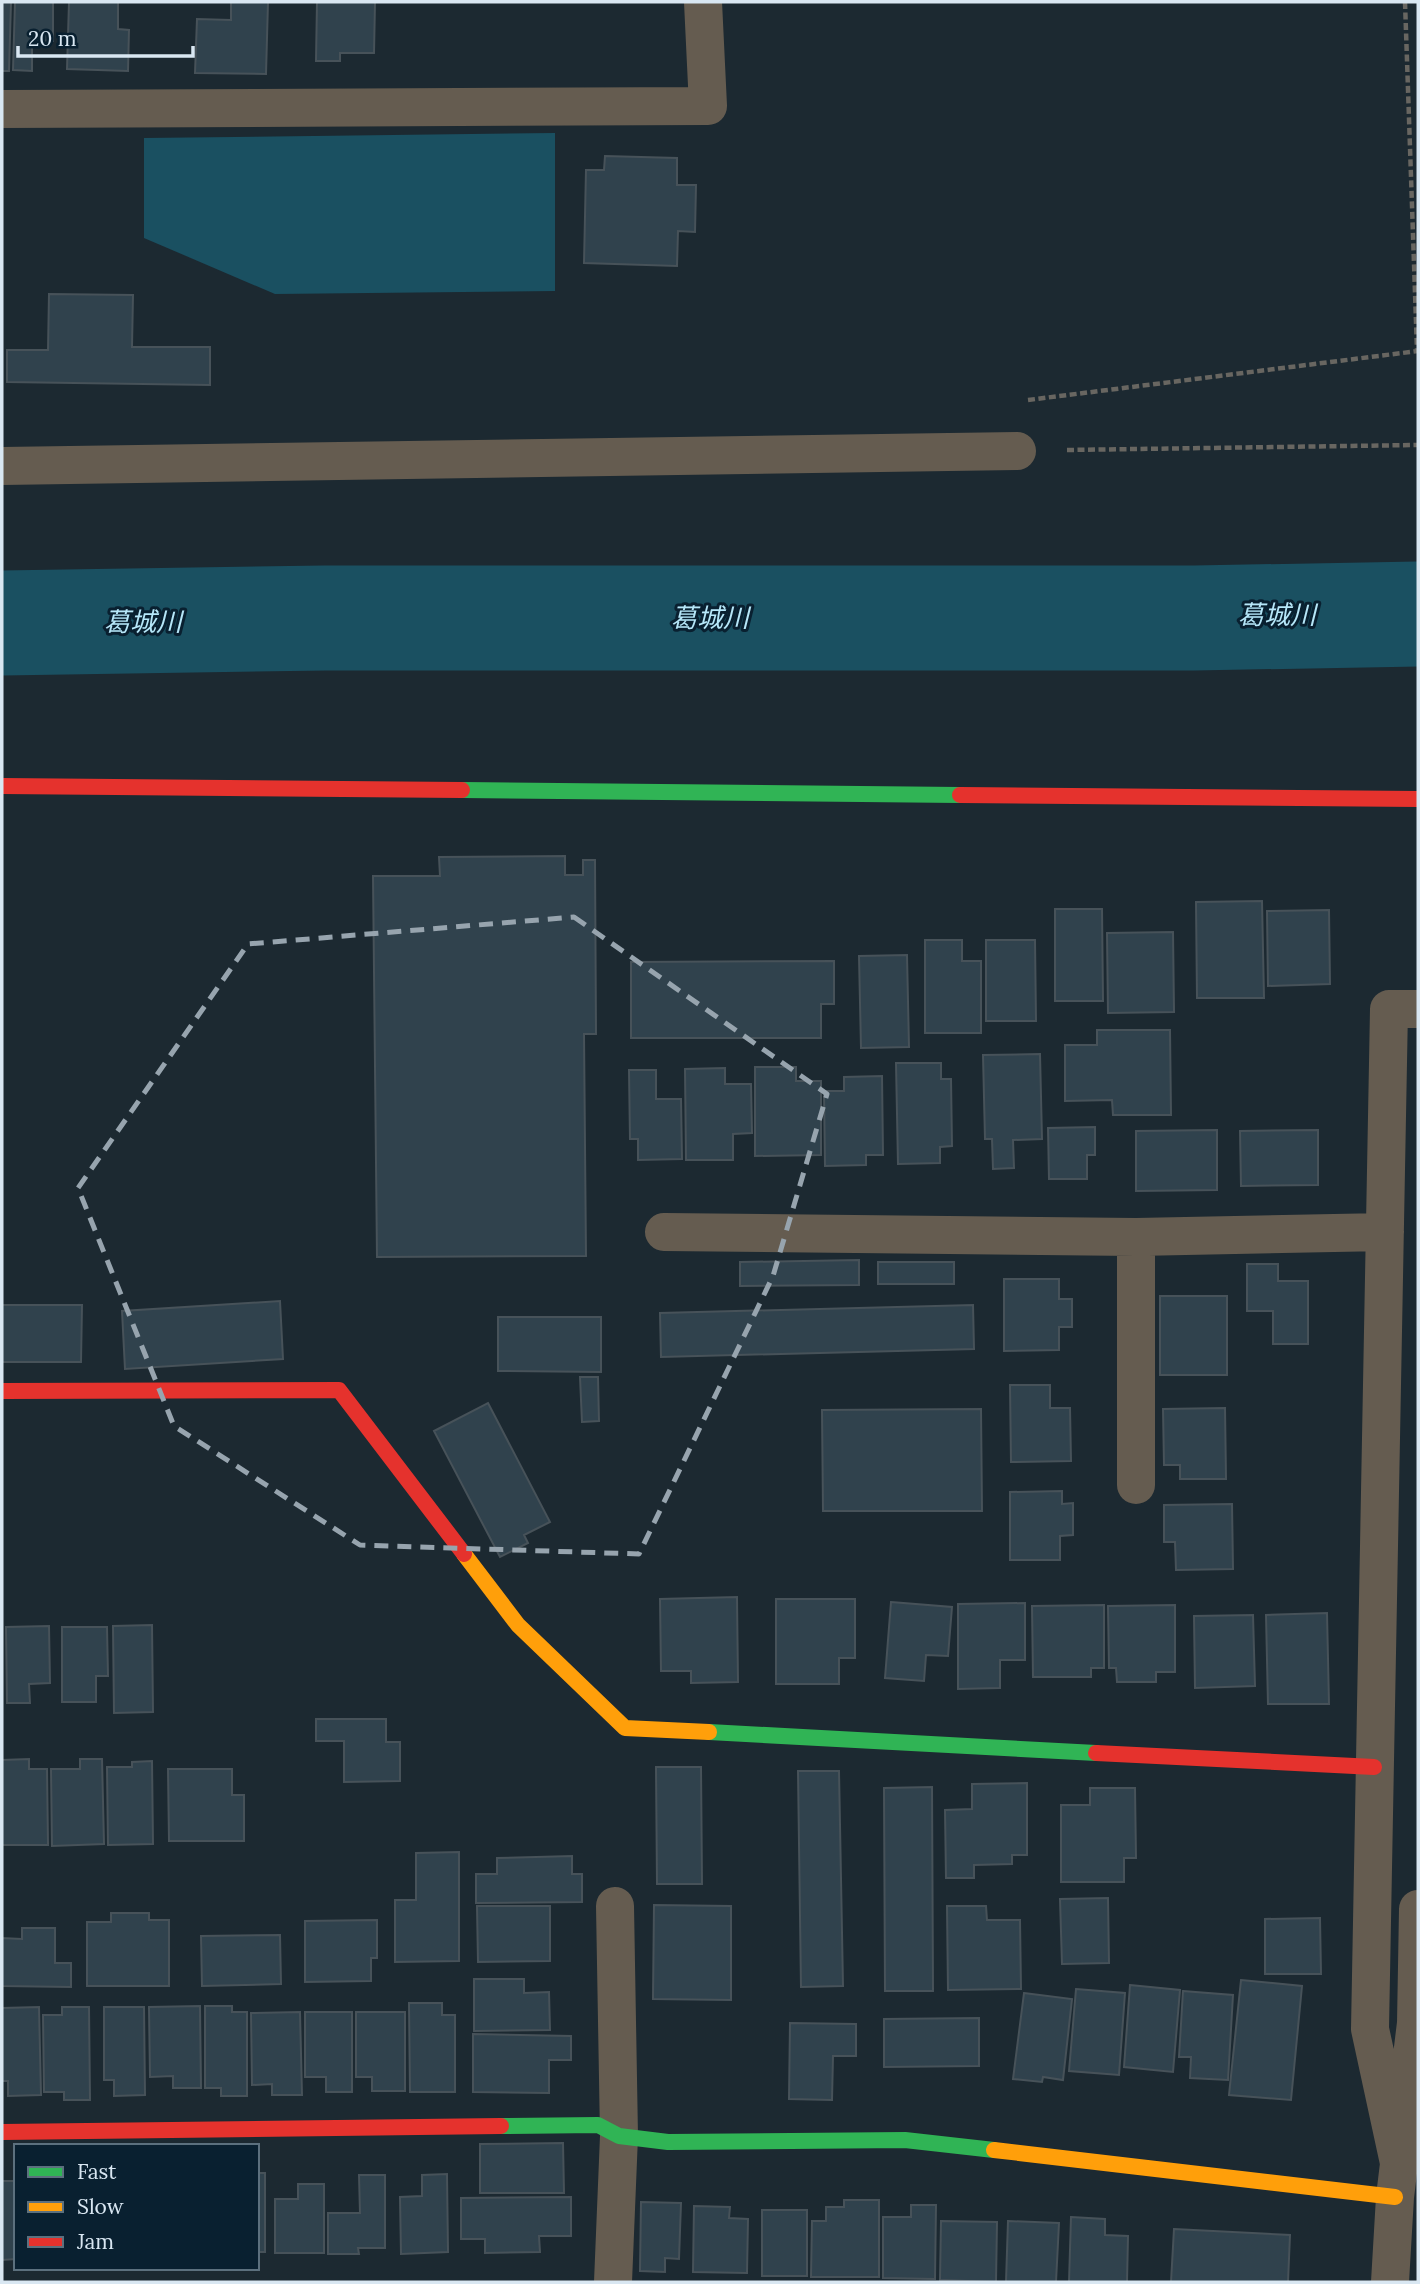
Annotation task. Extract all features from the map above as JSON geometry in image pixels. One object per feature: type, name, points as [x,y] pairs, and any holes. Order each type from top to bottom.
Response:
[{"type":"street","points":[[2,109],[708,106],[703,2]]},
{"type":"street","points":[[2,466],[1017,451]]},
{"type":"street","points":[[2,786],[1418,799]]},
{"type":"street","points":[[1396,2180],[1370,2029],[1374,1767],[1389,1009],[1418,1009]]},
{"type":"street","points":[[664,1232],[1136,1237],[1385,1232]]},
{"type":"street","points":[[1136,1237],[1136,1485]]},
{"type":"street","points":[[2,1391],[339,1390],[517,1625],[625,1728],[1374,1767]]},
{"type":"street","points":[[613,2282],[619,2136],[615,1906]]},
{"type":"street","points":[[1390,2282],[1396,2180],[1416,2023],[1418,1909]]},
{"type":"street","points":[[2,2132],[598,2125],[619,2136],[668,2142],[905,2140],[1396,2180]]},
{"type":"path","points":[[1405,2],[1418,351]]},
{"type":"path","points":[[1017,451],[1418,445]]},
{"type":"highlighted area","points":[[574,917],[827,1094],[773,1276],[639,1554],[360,1545],[174,1426],[78,1188],[248,944]]},
{"type":"water","points":[[555,133],[555,291],[275,294],[144,238],[144,138]]},
{"type":"building","points":[[2,2],[11,2],[9,71],[2,71]]},
{"type":"building","points":[[15,2],[53,2],[53,41],[32,40],[32,71],[13,70]]},
{"type":"building","points":[[69,2],[118,2],[118,29],[129,30],[128,71],[67,69]]},
{"type":"building","points":[[231,2],[268,2],[266,74],[195,73],[197,19],[231,20]]},
{"type":"building","points":[[317,2],[375,2],[374,53],[340,53],[340,61],[316,61]]},
{"type":"building","points":[[605,156],[677,158],[677,185],[696,185],[695,232],[678,231],[677,266],[584,263],[586,170],[604,170]]},
{"type":"building","points":[[49,294],[133,295],[132,347],[210,347],[210,385],[7,382],[7,350],[48,350]]},
{"type":"building","points":[[565,856],[565,875],[583,875],[583,860],[595,860],[596,1034],[584,1034],[586,1256],[377,1257],[373,876],[440,876],[439,857]]},
{"type":"building","points":[[1262,901],[1264,998],[1197,998],[1196,902]]},
{"type":"building","points":[[1055,909],[1102,909],[1103,1001],[1055,1001]]},
{"type":"building","points":[[1329,910],[1330,984],[1268,986],[1267,911]]},
{"type":"building","points":[[1173,932],[1174,1012],[1108,1013],[1107,933]]},
{"type":"building","points":[[925,940],[962,940],[962,961],[981,961],[981,1033],[925,1033]]},
{"type":"building","points":[[986,940],[1035,940],[1036,1021],[986,1021]]},
{"type":"building","points":[[907,955],[909,1047],[861,1048],[859,956]]},
{"type":"building","points":[[834,961],[834,1004],[821,1004],[821,1038],[631,1038],[631,962]]},
{"type":"building","points":[[1097,1030],[1170,1030],[1171,1115],[1113,1115],[1112,1100],[1065,1101],[1065,1045],[1097,1045]]},
{"type":"building","points":[[1040,1054],[1042,1139],[1013,1140],[1014,1168],[993,1169],[992,1139],[985,1139],[983,1055]]},
{"type":"building","points":[[896,1063],[941,1063],[941,1079],[951,1079],[952,1146],[940,1147],[940,1163],[898,1164]]},
{"type":"building","points":[[755,1067],[796,1067],[796,1081],[821,1081],[821,1155],[755,1156]]},
{"type":"building","points":[[725,1068],[725,1084],[751,1084],[752,1133],[733,1134],[733,1160],[686,1160],[685,1069]]},
{"type":"building","points":[[629,1070],[656,1070],[656,1099],[681,1099],[682,1159],[638,1160],[638,1139],[630,1139]]},
{"type":"building","points":[[882,1076],[883,1155],[866,1155],[866,1165],[825,1166],[824,1091],[844,1091],[844,1077]]},
{"type":"building","points":[[1095,1127],[1095,1155],[1087,1155],[1087,1179],[1049,1179],[1048,1128]]},
{"type":"building","points":[[1217,1130],[1217,1190],[1136,1191],[1136,1131]]},
{"type":"building","points":[[1318,1130],[1318,1185],[1241,1186],[1240,1131]]},
{"type":"building","points":[[859,1260],[859,1285],[740,1286],[740,1262]]},
{"type":"building","points":[[878,1262],[954,1262],[954,1284],[878,1284]]},
{"type":"building","points":[[1247,1264],[1278,1264],[1278,1281],[1308,1281],[1308,1344],[1273,1344],[1273,1311],[1247,1311]]},
{"type":"building","points":[[1004,1279],[1059,1279],[1059,1299],[1072,1299],[1072,1327],[1059,1327],[1059,1350],[1004,1351]]},
{"type":"building","points":[[1160,1296],[1227,1296],[1227,1375],[1160,1375]]},
{"type":"building","points":[[280,1301],[283,1359],[125,1369],[122,1311]]},
{"type":"building","points":[[2,1305],[82,1305],[81,1362],[2,1362]]},
{"type":"building","points":[[973,1305],[974,1349],[661,1357],[660,1313]]},
{"type":"building","points":[[498,1317],[601,1317],[601,1372],[498,1371]]},
{"type":"building","points":[[580,1377],[598,1377],[599,1421],[582,1422]]},
{"type":"building","points":[[1010,1385],[1050,1385],[1050,1408],[1070,1408],[1071,1461],[1011,1462]]},
{"type":"building","points":[[488,1403],[550,1522],[524,1535],[528,1543],[500,1557],[434,1431]]},
{"type":"building","points":[[1225,1408],[1226,1479],[1180,1479],[1180,1465],[1164,1465],[1163,1409]]},
{"type":"building","points":[[981,1409],[982,1511],[823,1511],[822,1410]]},
{"type":"building","points":[[1062,1491],[1062,1504],[1073,1503],[1073,1535],[1060,1536],[1060,1560],[1010,1560],[1010,1492]]},
{"type":"building","points":[[1232,1504],[1233,1569],[1176,1570],[1175,1542],[1164,1542],[1164,1505]]},
{"type":"building","points":[[737,1597],[738,1682],[691,1683],[691,1671],[661,1671],[660,1599]]},
{"type":"building","points":[[776,1599],[855,1599],[855,1658],[839,1658],[839,1684],[776,1684]]},
{"type":"building","points":[[891,1602],[952,1607],[948,1656],[926,1655],[924,1681],[885,1678]]},
{"type":"building","points":[[1025,1603],[1025,1660],[1000,1660],[1000,1688],[958,1689],[958,1604]]},
{"type":"building","points":[[1104,1605],[1104,1668],[1091,1668],[1091,1677],[1033,1677],[1032,1606]]},
{"type":"building","points":[[1175,1605],[1175,1672],[1156,1672],[1156,1682],[1117,1682],[1116,1668],[1109,1668],[1108,1606]]},
{"type":"building","points":[[1327,1613],[1329,1704],[1268,1704],[1266,1615]]},
{"type":"building","points":[[1253,1615],[1255,1686],[1195,1688],[1194,1616]]},
{"type":"building","points":[[152,1625],[153,1712],[114,1713],[113,1626]]},
{"type":"building","points":[[49,1626],[50,1683],[29,1684],[30,1703],[7,1703],[6,1627]]},
{"type":"building","points":[[62,1627],[107,1627],[108,1676],[96,1676],[96,1702],[62,1702]]},
{"type":"building","points":[[316,1719],[386,1719],[386,1742],[400,1742],[400,1781],[344,1782],[344,1741],[316,1741]]},
{"type":"building","points":[[29,1759],[29,1769],[47,1769],[48,1845],[2,1845],[2,1760]]},
{"type":"building","points":[[80,1759],[102,1759],[104,1844],[52,1846],[51,1769],[80,1769]]},
{"type":"building","points":[[152,1761],[153,1844],[108,1845],[107,1767],[132,1767],[132,1762]]},
{"type":"building","points":[[656,1767],[701,1767],[702,1884],[657,1884]]},
{"type":"building","points":[[168,1769],[232,1769],[232,1795],[244,1795],[244,1841],[169,1841]]},
{"type":"building","points":[[798,1771],[839,1771],[843,1986],[801,1987]]},
{"type":"building","points":[[1027,1783],[1027,1855],[1012,1855],[1012,1864],[974,1865],[974,1878],[946,1878],[945,1810],[972,1809],[972,1784]]},
{"type":"building","points":[[932,1787],[933,1991],[885,1991],[884,1788]]},
{"type":"building","points":[[1090,1788],[1135,1788],[1136,1858],[1124,1858],[1124,1882],[1061,1882],[1061,1805],[1090,1805]]},
{"type":"building","points":[[459,1852],[459,1961],[395,1962],[395,1900],[416,1900],[416,1853]]},
{"type":"building","points":[[572,1856],[572,1874],[582,1874],[582,1902],[476,1903],[476,1874],[497,1874],[497,1858]]},
{"type":"building","points":[[1108,1898],[1109,1963],[1062,1964],[1060,1899]]},
{"type":"building","points":[[654,1905],[731,1906],[731,2000],[653,1999]]},
{"type":"building","points":[[477,1906],[550,1906],[550,1961],[478,1962]]},
{"type":"building","points":[[947,1906],[986,1906],[987,1920],[1020,1920],[1021,1989],[948,1990]]},
{"type":"building","points":[[111,1913],[149,1913],[149,1920],[169,1920],[169,1986],[87,1986],[87,1922],[111,1922]]},
{"type":"building","points":[[1320,1918],[1321,1974],[1265,1974],[1265,1919]]},
{"type":"building","points":[[377,1920],[377,1958],[371,1958],[371,1981],[305,1982],[305,1921]]},
{"type":"building","points":[[22,1928],[55,1928],[55,1963],[71,1963],[71,1987],[2,1986],[2,1938],[22,1939]]},
{"type":"building","points":[[280,1935],[281,1984],[202,1986],[201,1936]]},
{"type":"building","points":[[474,1979],[524,1979],[524,1993],[549,1992],[550,2030],[474,2031]]},
{"type":"building","points":[[1241,1980],[1302,1986],[1291,2100],[1229,2095]]},
{"type":"building","points":[[1130,1985],[1180,1990],[1173,2072],[1124,2067]]},
{"type":"building","points":[[1076,1989],[1125,1993],[1119,2075],[1069,2071]]},
{"type":"building","points":[[1183,1991],[1233,1995],[1228,2080],[1190,2078],[1191,2057],[1179,2057]]},
{"type":"building","points":[[1024,1993],[1072,1999],[1063,2080],[1043,2077],[1042,2082],[1013,2079]]},
{"type":"building","points":[[409,2003],[442,2003],[442,2015],[455,2015],[455,2092],[410,2092]]},
{"type":"building","points":[[200,2006],[201,2088],[173,2088],[173,2076],[150,2077],[149,2007]]},
{"type":"building","points":[[205,2006],[232,2006],[232,2012],[247,2012],[247,2096],[221,2096],[221,2088],[205,2088]]},
{"type":"building","points":[[39,2007],[41,2095],[8,2096],[8,2081],[2,2081],[2,2008]]},
{"type":"building","points":[[62,2007],[89,2007],[90,2100],[64,2100],[64,2092],[44,2092],[43,2015],[62,2015]]},
{"type":"building","points":[[104,2007],[144,2007],[145,2095],[114,2096],[114,2080],[104,2080]]},
{"type":"building","points":[[300,2012],[302,2095],[272,2095],[272,2084],[252,2085],[251,2013]]},
{"type":"building","points":[[305,2012],[352,2012],[352,2092],[326,2092],[326,2077],[305,2077]]},
{"type":"building","points":[[356,2012],[405,2012],[405,2091],[372,2091],[372,2077],[356,2077]]},
{"type":"building","points":[[979,2018],[979,2066],[884,2067],[884,2019]]},
{"type":"building","points":[[790,2023],[856,2024],[856,2056],[833,2056],[832,2100],[789,2099]]},
{"type":"building","points":[[473,2034],[571,2036],[571,2060],[549,2060],[549,2093],[473,2092]]},
{"type":"building","points":[[563,2143],[564,2193],[480,2193],[480,2144]]},
{"type":"building","points":[[259,2173],[265,2173],[265,2252],[259,2252]]},
{"type":"building","points":[[447,2174],[448,2252],[401,2254],[400,2197],[422,2196],[422,2175]]},
{"type":"building","points":[[359,2175],[385,2175],[385,2248],[358,2248],[359,2254],[328,2254],[328,2213],[360,2213]]},
{"type":"building","points":[[2,2181],[14,2181],[14,2259],[2,2260]]},
{"type":"building","points":[[298,2184],[324,2184],[324,2253],[275,2253],[275,2199],[298,2199]]},
{"type":"building","points":[[571,2197],[571,2236],[539,2236],[540,2252],[485,2253],[485,2239],[461,2239],[461,2198]]},
{"type":"building","points":[[844,2200],[879,2200],[879,2277],[811,2277],[812,2221],[826,2221],[826,2207],[844,2207]]},
{"type":"building","points":[[641,2202],[681,2203],[679,2259],[665,2258],[665,2272],[640,2271]]},
{"type":"building","points":[[911,2205],[936,2205],[935,2279],[883,2278],[883,2217],[911,2217]]},
{"type":"building","points":[[694,2206],[730,2207],[729,2218],[748,2219],[747,2273],[693,2272]]},
{"type":"building","points":[[762,2210],[807,2210],[807,2276],[762,2276]]},
{"type":"building","points":[[1071,2217],[1105,2219],[1105,2235],[1128,2236],[1127,2282],[1069,2282]]},
{"type":"building","points":[[941,2221],[997,2222],[996,2282],[940,2280]]},
{"type":"building","points":[[1008,2221],[1059,2223],[1056,2282],[1006,2282]]},
{"type":"building","points":[[1174,2229],[1290,2235],[1288,2282],[1171,2282]]},
{"type":"waterway","name":"葛城川","points":[[2,623],[325,618],[1194,618],[1418,614]]},
{"type":"traffic: fast","points":[[462,790],[960,795]]},
{"type":"traffic: fast","points":[[709,1732],[1096,1753]]},
{"type":"traffic: fast","points":[[501,2126],[598,2125],[619,2136],[668,2142],[905,2140],[994,2150]]},
{"type":"traffic: slow","points":[[464,1554],[518,1625],[625,1728],[709,1732]]},
{"type":"traffic: slow","points":[[994,2150],[1395,2197]]},
{"type":"traffic: jam","points":[[2,786],[462,790]]},
{"type":"traffic: jam","points":[[960,795],[1418,799]]},
{"type":"traffic: jam","points":[[2,1391],[339,1390],[464,1554]]},
{"type":"traffic: jam","points":[[1096,1753],[1374,1767]]},
{"type":"traffic: jam","points":[[2,2132],[501,2126]]}]
